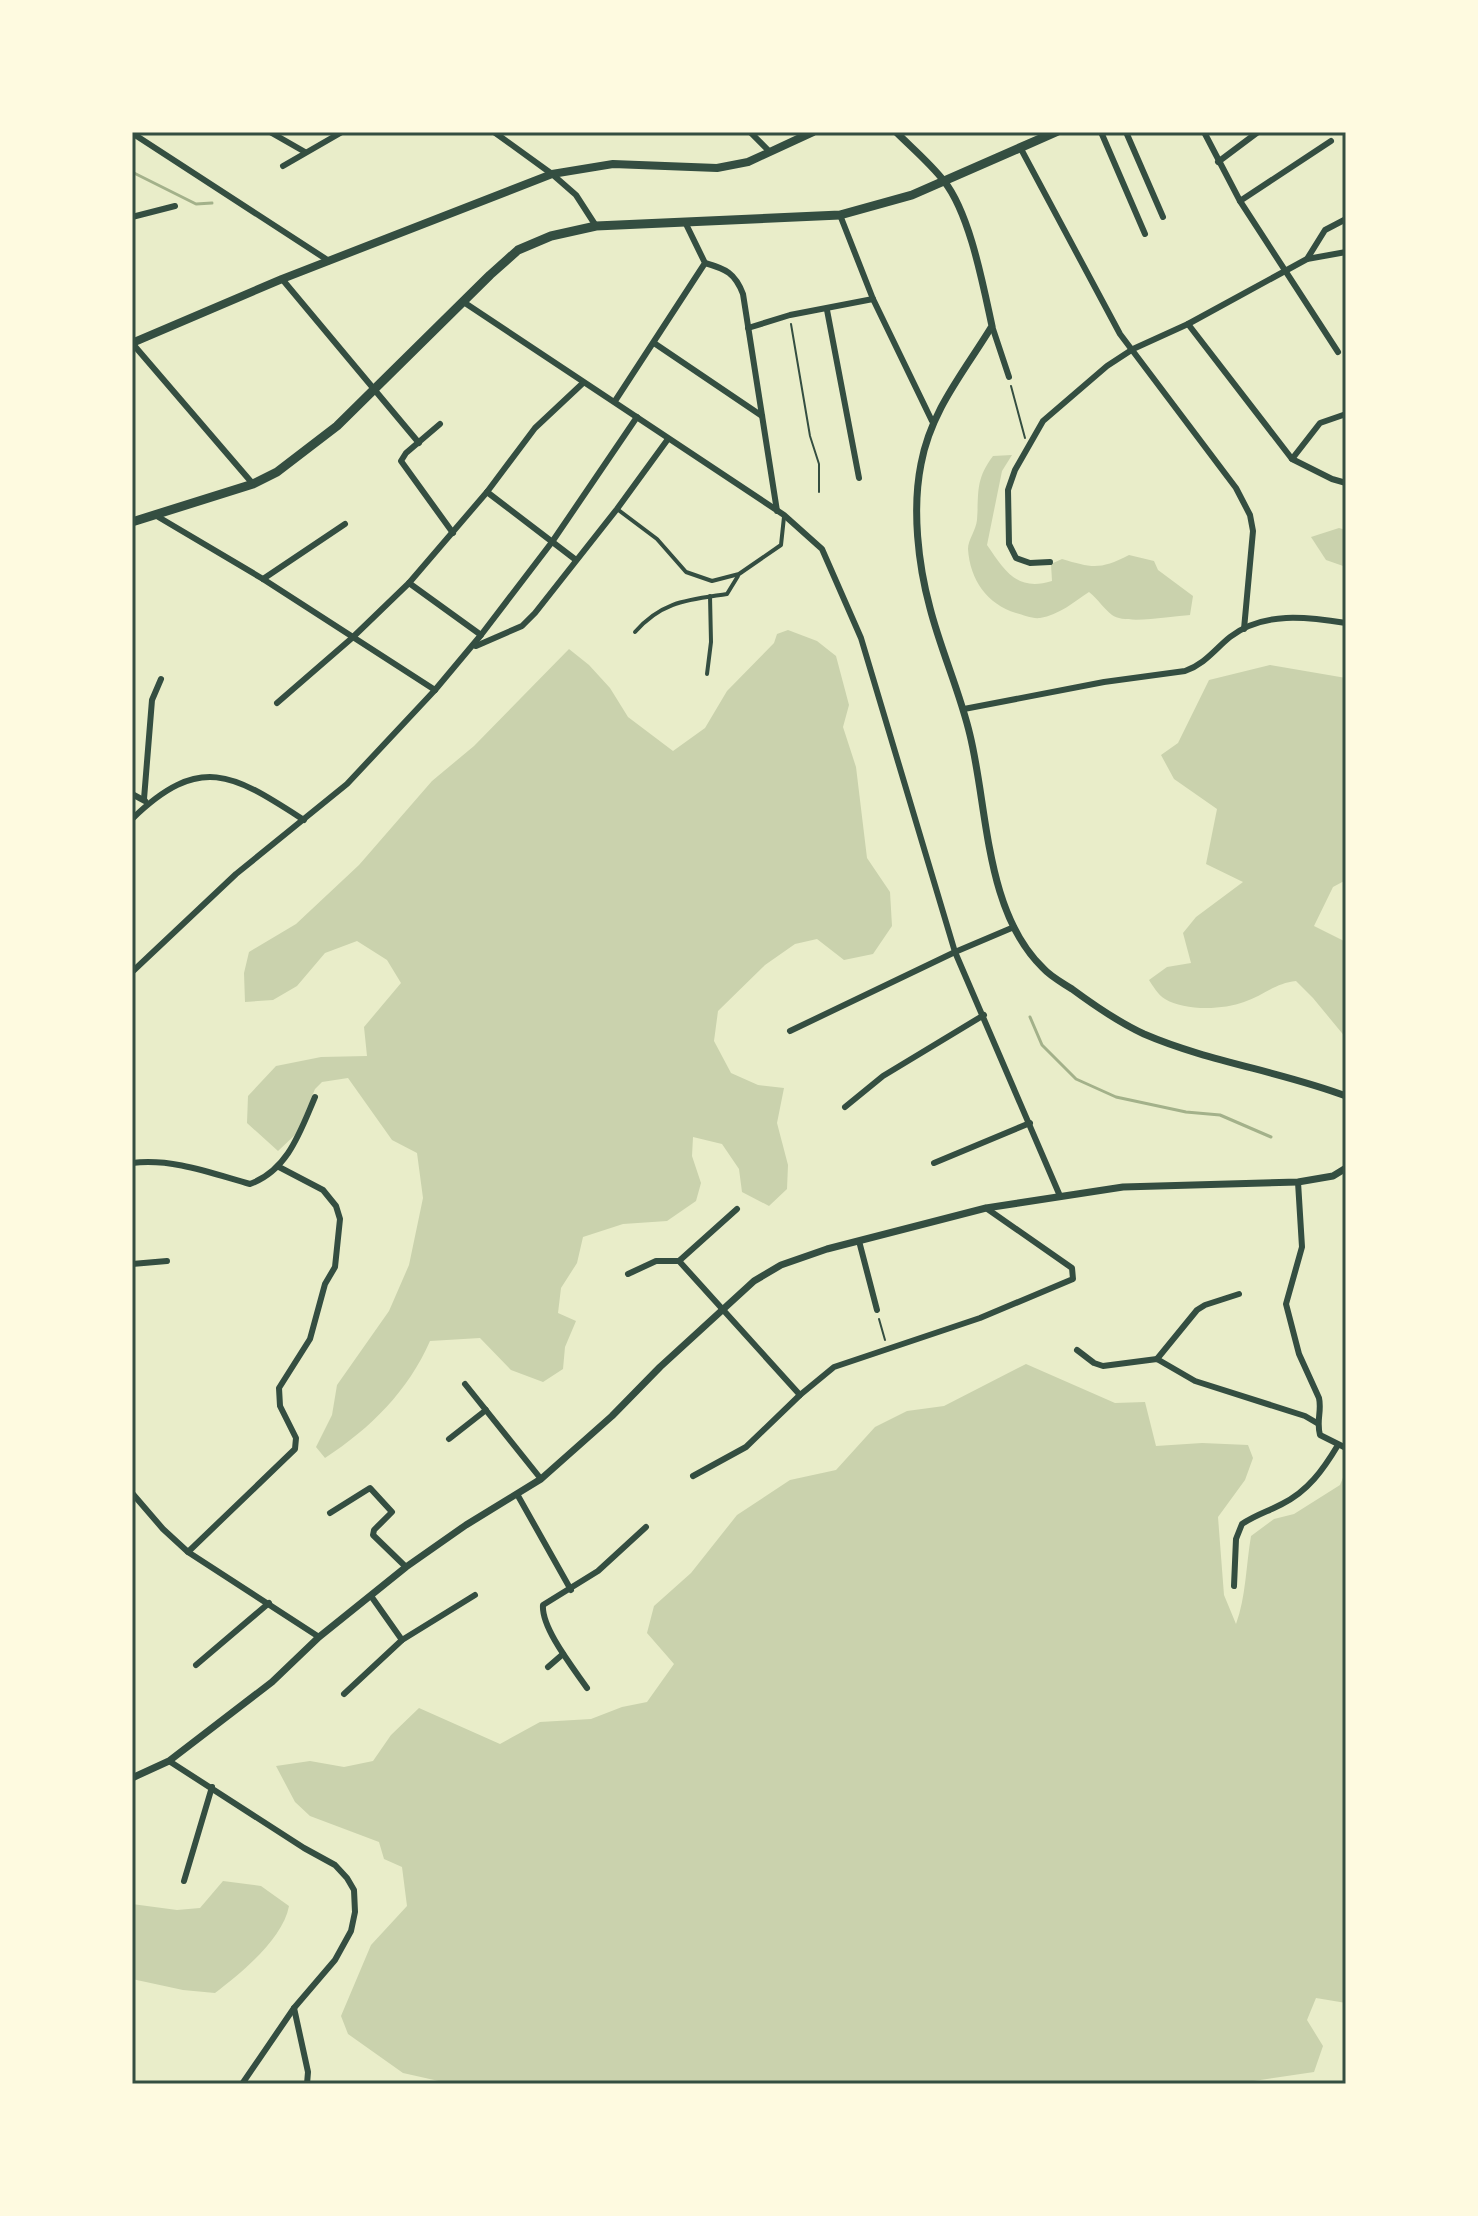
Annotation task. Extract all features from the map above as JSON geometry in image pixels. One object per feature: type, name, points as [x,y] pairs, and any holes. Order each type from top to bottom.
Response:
[{"type":"main road","points":[[132,343],[282,279],[552,174],[613,164],[717,168],[748,162],[813,132]]},
{"type":"main road","points":[[132,522],[253,484],[277,472],[337,426],[462,301],[518,250],[551,236],[596,226],[840,215],[912,195],[1056,132]]},
{"type":"street","points":[[270,132],[305,152]]},
{"type":"street","points":[[283,166],[342,132]]},
{"type":"street","points":[[494,132],[576,195],[596,226]]},
{"type":"street","points":[[750,132],[771,152]]},
{"type":"street","points":[[896,132],[945,182],[975,251],[992,326],[1009,377]]},
{"type":"street","points":[[1101,132],[1145,234]]},
{"type":"street","points":[[1126,132],[1163,217]]},
{"type":"street","points":[[1204,132],[1240,201],[1338,352]]},
{"type":"street","points":[[1218,162],[1258,132]]},
{"type":"street","points":[[132,133],[329,261]]},
{"type":"street","points":[[1240,201],[1331,141]]},
{"type":"street","points":[[1021,149],[1120,334],[1236,488],[1250,515],[1253,531],[1244,629]]},
{"type":"street","points":[[132,217],[175,206]]},
{"type":"street","points":[[840,215],[873,299],[932,421]]},
{"type":"street","points":[[1307,259],[1325,230],[1346,219]]},
{"type":"street","points":[[685,222],[705,263],[729,270],[738,280],[743,294],[777,511]]},
{"type":"street","points":[[1050,562],[1022,561],[1011,552],[1009,544],[1008,490],[1015,470],[1043,421],[1107,366],[1133,349],[1188,324],[1307,259],[1346,252]]},
{"type":"street","points":[[615,401],[705,263]]},
{"type":"street","points":[[282,279],[419,443]]},
{"type":"street","points":[[748,328],[790,315],[873,299]]},
{"type":"street","points":[[462,301],[784,515],[822,549],[861,638],[955,952],[1060,1196]]},
{"type":"street","points":[[827,310],[859,478]]},
{"type":"street","points":[[1188,324],[1292,459],[1346,483]]},
{"type":"street","points":[[992,326],[947,392],[932,421],[921,464],[917,498],[929,607],[964,709],[978,766],[997,883],[1014,927],[1043,969],[1097,1008],[1143,1033],[1346,1096]]},
{"type":"street","points":[[132,343],[253,484]]},
{"type":"street","points":[[654,343],[762,416]]},
{"type":"street","points":[[277,703],[409,583],[487,492],[535,428],[583,383]]},
{"type":"street","points":[[1292,459],[1320,423],[1346,414]]},
{"type":"street","points":[[132,972],[236,874],[347,784],[435,690],[552,542],[637,417]]},
{"type":"street","points":[[440,424],[402,458],[402,465],[453,533]]},
{"type":"street","points":[[471,648],[522,626],[617,509],[668,439]]},
{"type":"street","points":[[487,492],[576,560]]},
{"type":"street","points":[[617,509],[657,539],[686,572],[712,581],[739,574],[781,545],[784,515]]},
{"type":"street","points":[[155,515],[263,579],[435,690]]},
{"type":"street","points":[[263,579],[345,524]]},
{"type":"street","points":[[635,632],[649,616],[670,604],[727,594],[739,574]]},
{"type":"street","points":[[409,583],[481,635]]},
{"type":"street","points":[[707,674],[711,642],[710,596]]},
{"type":"street","points":[[964,709],[1104,682],[1185,671],[1195,667],[1244,629],[1277,619],[1304,616],[1346,623]]},
{"type":"street","points":[[145,802],[152,700],[161,679]]},
{"type":"street","points":[[132,819],[145,802],[184,782],[220,776],[238,780],[304,820]]},
{"type":"street","points":[[132,794],[145,802]]},
{"type":"street","points":[[790,1031],[1014,927]]},
{"type":"street","points":[[845,1107],[883,1076],[984,1015]]},
{"type":"street","points":[[132,1163],[151,1160],[171,1163],[250,1184],[279,1167],[300,1133],[315,1097]]},
{"type":"street","points":[[934,1163],[1030,1123]]},
{"type":"street","points":[[188,1552],[295,1449],[296,1438],[280,1406],[279,1388],[310,1339],[325,1284],[335,1267],[340,1219],[336,1206],[323,1190],[279,1167]]},
{"type":"street","points":[[132,1778],[169,1761],[272,1682],[319,1637],[406,1567],[466,1525],[541,1479],[612,1416],[721,1310],[754,1281],[781,1265],[807,1254],[986,1208],[1123,1187],[1298,1182],[1333,1176],[1346,1168]]},
{"type":"street","points":[[1298,1182],[1302,1247],[1286,1304],[1290,1327],[1321,1405],[1317,1423],[1320,1435],[1346,1448]]},
{"type":"street","points":[[693,1476],[746,1447],[834,1367],[980,1318],[1073,1279],[1072,1268],[986,1208]]},
{"type":"street","points":[[628,1274],[656,1261],[679,1261],[737,1209]]},
{"type":"street","points":[[859,1241],[877,1310]]},
{"type":"street","points":[[132,1264],[167,1261]]},
{"type":"street","points":[[679,1261],[800,1395]]},
{"type":"street","points":[[1157,1359],[1197,1310],[1239,1294]]},
{"type":"street","points":[[1077,1350],[1103,1366],[1157,1359],[1195,1381],[1305,1416],[1317,1423]]},
{"type":"street","points":[[465,1384],[541,1479]]},
{"type":"street","points":[[449,1439],[486,1410]]},
{"type":"street","points":[[1234,1586],[1236,1539],[1242,1524],[1303,1491],[1318,1476],[1338,1445]]},
{"type":"street","points":[[330,1513],[370,1488],[392,1512],[374,1530],[373,1535],[406,1567]]},
{"type":"street","points":[[132,1493],[188,1552],[319,1637]]},
{"type":"street","points":[[517,1494],[571,1590]]},
{"type":"street","points":[[587,1688],[563,1654],[542,1609],[547,1602],[571,1590],[614,1559],[646,1527]]},
{"type":"street","points":[[344,1694],[402,1640],[475,1595]]},
{"type":"street","points":[[371,1596],[402,1640]]},
{"type":"street","points":[[196,1665],[269,1603]]},
{"type":"street","points":[[548,1667],[563,1654]]},
{"type":"street","points":[[169,1761],[335,1865],[354,1890],[355,1912],[351,1931],[335,1960],[294,2008],[242,2084]]},
{"type":"street","points":[[184,1881],[212,1787]]},
{"type":"street","points":[[294,2008],[308,2072],[307,2084]]},
{"type":"path","points":[[790,315],[810,436],[819,464],[819,492]]},
{"type":"path","points":[[1009,377],[1028,450]]},
{"type":"path","points":[[877,1310],[887,1349]]},
{"type":"green space","points":[[1012,455],[1002,471],[987,545],[1006,571],[1021,581],[1040,584],[1052,581],[1051,564],[1062,559],[1096,566],[1129,555],[1154,561],[1158,570],[1193,596],[1190,615],[1138,620],[1119,618],[1109,613],[1089,592],[1054,614],[1034,618],[1006,609],[989,597],[972,571],[968,546],[976,524],[983,472],[993,456]]},
{"type":"green space","points":[[1339,528],[1346,530],[1346,567],[1326,560],[1311,537]]},
{"type":"green space","points":[[788,630],[817,641],[836,656],[849,705],[843,727],[856,767],[867,858],[890,892],[892,926],[873,954],[844,960],[817,939],[795,944],[765,965],[718,1011],[714,1041],[731,1073],[758,1085],[784,1088],[777,1123],[788,1165],[787,1189],[769,1206],[742,1192],[739,1169],[722,1144],[693,1137],[692,1156],[701,1183],[696,1201],[667,1221],[623,1224],[583,1237],[577,1263],[561,1288],[558,1313],[576,1321],[565,1347],[563,1369],[543,1382],[511,1370],[480,1338],[430,1341],[411,1376],[386,1407],[358,1434],[325,1458],[316,1447],[332,1415],[337,1385],[389,1311],[409,1265],[423,1198],[417,1153],[392,1140],[348,1078],[322,1082],[315,1089],[297,1133],[278,1151],[247,1123],[248,1096],[276,1066],[321,1057],[367,1056],[364,1027],[401,983],[387,960],[357,941],[325,953],[297,986],[273,1000],[245,1002],[244,973],[249,952],[296,924],[359,865],[432,781],[474,746],[569,649],[610,688],[628,717],[673,751],[705,728],[727,691],[774,643],[777,634]]},
{"type":"green space","points":[[1270,665],[1346,678],[1346,880],[1333,887],[1314,926],[1346,942],[1346,1038],[1296,981],[1235,1005],[1204,1008],[1182,1006],[1165,999],[1149,980],[1167,967],[1191,963],[1183,933],[1196,917],[1243,882],[1206,864],[1217,809],[1174,779],[1161,755],[1178,743],[1209,680]]},
{"type":"green space","points":[[1026,1364],[1115,1403],[1145,1402],[1156,1446],[1202,1443],[1248,1445],[1253,1458],[1245,1480],[1218,1517],[1224,1595],[1236,1624],[1244,1592],[1251,1536],[1274,1519],[1294,1514],[1340,1485],[1346,1470],[1346,2003],[1316,1998],[1307,2020],[1323,2046],[1314,2072],[1233,2084],[452,2084],[403,2073],[348,2034],[341,2016],[371,1945],[407,1906],[402,1867],[384,1859],[379,1842],[310,1816],[295,1802],[276,1766],[310,1761],[344,1767],[373,1761],[391,1735],[419,1708],[500,1744],[540,1722],[591,1719],[622,1707],[647,1702],[674,1664],[647,1633],[654,1606],[691,1573],[737,1515],[790,1480],[836,1470],[875,1427],[907,1411],[944,1406]]},
{"type":"green space","points":[[223,1881],[261,1886],[289,1906],[279,1931],[260,1954],[215,1993],[132,1979],[132,1904],[177,1910],[200,1908]]},
{"type":"waterway","points":[[132,172],[196,204],[212,203]]},
{"type":"waterway","points":[[1030,1017],[1042,1045],[1076,1079],[1116,1097],[1186,1112],[1220,1115],[1271,1137]]}]
